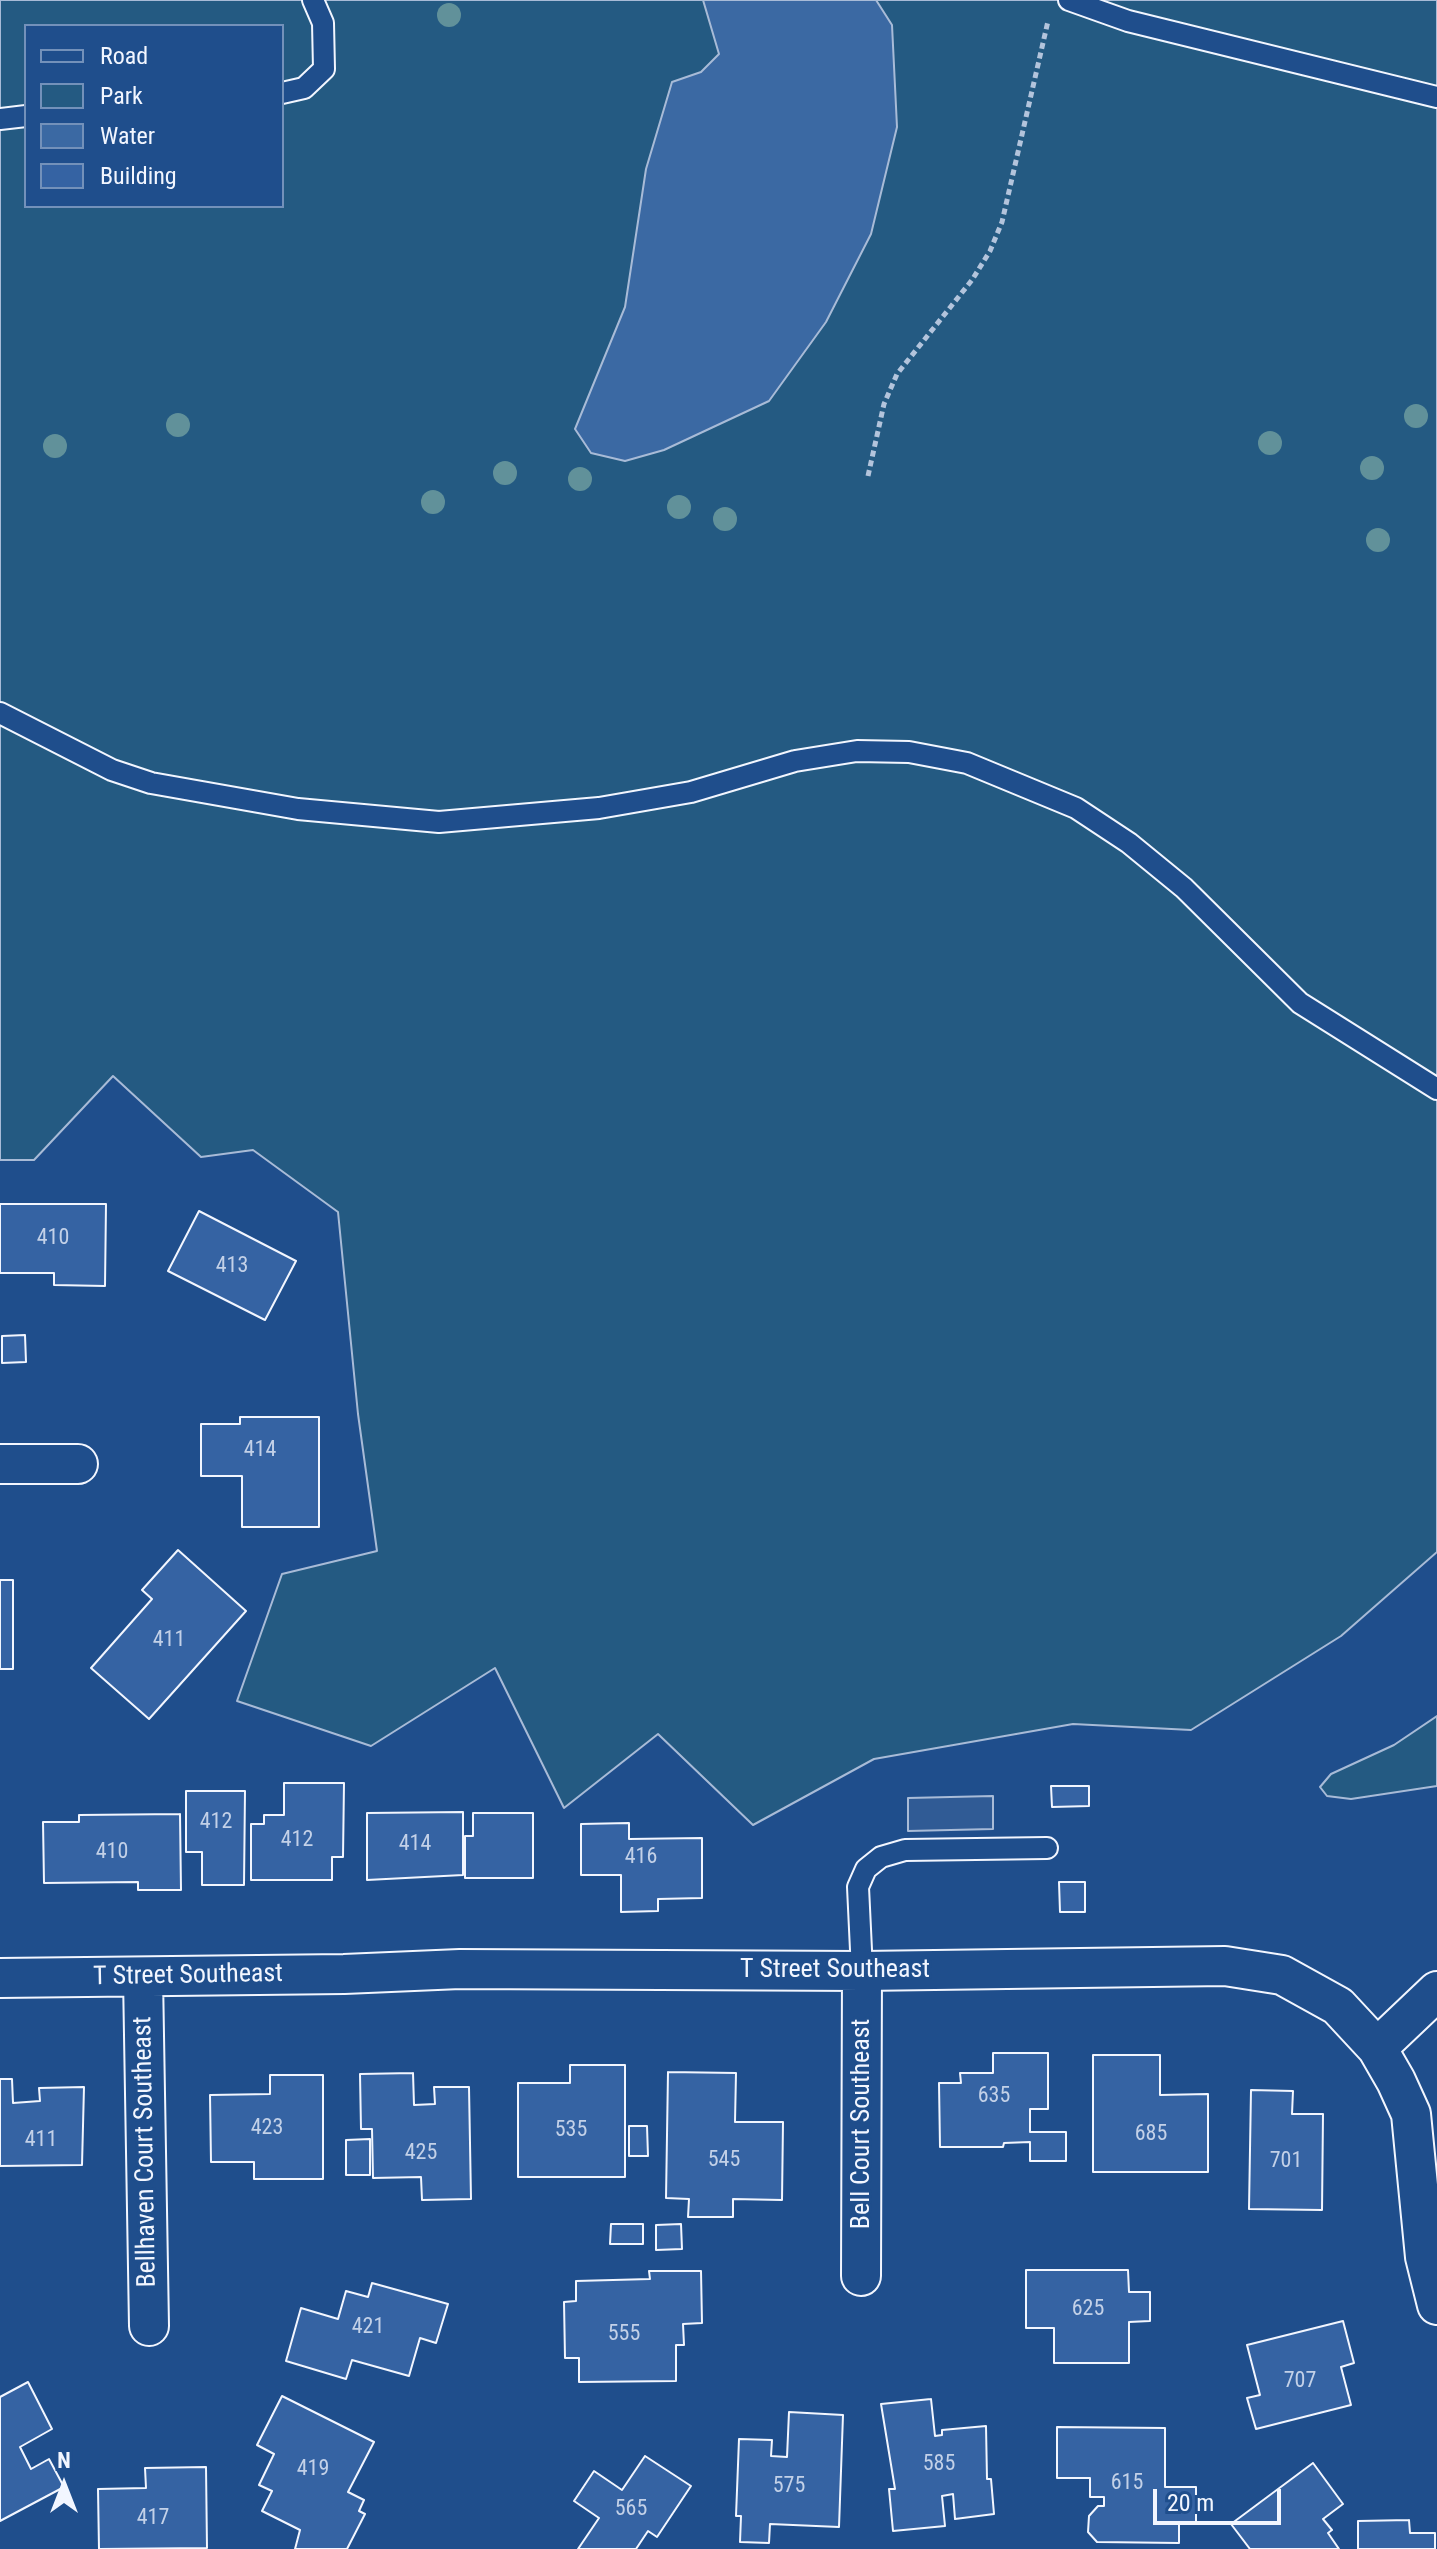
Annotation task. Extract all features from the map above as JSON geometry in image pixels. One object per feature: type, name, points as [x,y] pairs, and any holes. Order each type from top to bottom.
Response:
[{"type":"street","points":[[0,1464],[78,1464]]},
{"type":"street","name":"T Street Southeast","points":[[0,1978],[460,1969],[862,1971],[1225,1966],[1282,1975],[1338,2006],[1377,2048],[1411,2114],[1425,2257],[1437,2305]]},
{"type":"street","name":"Bell Court Southeast","points":[[861,2276],[862,1971]]},
{"type":"street","name":"Bellhaven Court Southeast","points":[[143,1977],[149,2326]]},
{"type":"street","points":[[1377,2048],[1437,1991]]},
{"type":"lane","points":[[284,93],[304,88],[314,82],[324,69],[323,23],[313,0]]},
{"type":"lane","points":[[1069,0],[1128,21],[1437,97]]},
{"type":"lane","points":[[0,119],[24,116]]},
{"type":"lane","points":[[0,713],[112,770],[151,783],[298,809],[439,822],[614,806],[691,792],[795,761],[857,751],[909,752],[967,763],[1076,808],[1129,843],[1184,888],[1300,1003],[1437,1089]]},
{"type":"lane","points":[[862,1971],[858,1887],[866,1869],[881,1857],[905,1850],[1047,1848]]},
{"type":"path","points":[[868,476],[884,404],[897,374],[972,280],[990,251],[1002,222],[1014,179],[1036,61],[1051,13]]},
{"type":"green space","points":[[0,0],[1437,0],[1437,1552],[1341,1636],[1191,1730],[1073,1724],[874,1759],[753,1825],[658,1734],[564,1808],[495,1668],[371,1746],[237,1701],[282,1574],[377,1551],[358,1414],[338,1212],[253,1150],[201,1157],[113,1076],[34,1160],[0,1160]]},
{"type":"green space","points":[[1437,1716],[1437,1786],[1351,1799],[1327,1796],[1320,1787],[1331,1774],[1394,1745]]},
{"type":"shaded area","points":[[993,1796],[993,1829],[908,1831],[908,1798]]},
{"type":"water","points":[[703,0],[876,0],[892,25],[897,127],[871,234],[826,322],[769,401],[664,450],[625,461],[591,453],[575,429],[625,307],[646,169],[672,82],[701,72],[719,54]]},
{"type":"building","points":[[0,1204],[106,1204],[105,1286],[54,1285],[54,1273],[0,1273]]},
{"type":"building","points":[[199,1211],[296,1261],[265,1320],[168,1271]]},
{"type":"building","points":[[25,1335],[26,1362],[2,1363],[2,1336]]},
{"type":"building","points":[[240,1417],[319,1417],[319,1527],[242,1527],[242,1476],[201,1476],[201,1424],[240,1424]]},
{"type":"building","points":[[178,1550],[246,1611],[149,1719],[91,1668],[152,1599],[142,1590]]},
{"type":"building","points":[[0,1580],[13,1580],[13,1669],[0,1669]]},
{"type":"building","points":[[284,1783],[344,1783],[343,1857],[332,1857],[332,1880],[251,1880],[251,1824],[264,1824],[264,1815],[284,1815]]},
{"type":"building","points":[[1051,1786],[1089,1786],[1089,1806],[1052,1807]]},
{"type":"building","points":[[186,1791],[245,1791],[244,1885],[202,1885],[202,1852],[186,1852]]},
{"type":"building","points":[[463,1812],[463,1875],[367,1880],[367,1813]]},
{"type":"building","points":[[473,1813],[533,1813],[533,1878],[465,1878],[465,1836],[473,1836]]},
{"type":"building","points":[[180,1814],[181,1890],[138,1890],[138,1882],[44,1883],[43,1822],[79,1822],[79,1815]]},
{"type":"building","points":[[629,1823],[629,1839],[702,1838],[702,1898],[658,1899],[658,1911],[621,1912],[621,1875],[581,1875],[581,1824]]},
{"type":"building","points":[[1059,1882],[1085,1882],[1085,1912],[1060,1912]]},
{"type":"building","points":[[993,2053],[1048,2053],[1048,2109],[1030,2109],[1030,2132],[1066,2132],[1066,2161],[1030,2161],[1030,2142],[1004,2143],[1003,2147],[940,2147],[939,2083],[961,2083],[960,2073],[993,2073]]},
{"type":"building","points":[[1093,2055],[1160,2055],[1160,2095],[1208,2094],[1208,2172],[1093,2172]]},
{"type":"building","points":[[570,2065],[625,2065],[625,2177],[518,2177],[518,2083],[570,2083]]},
{"type":"building","points":[[668,2072],[736,2073],[735,2122],[783,2122],[782,2200],[733,2199],[733,2217],[688,2217],[689,2199],[666,2198]]},
{"type":"building","points":[[413,2073],[414,2105],[435,2104],[434,2087],[469,2087],[471,2199],[422,2200],[421,2177],[373,2178],[372,2129],[361,2129],[360,2074]]},
{"type":"building","points":[[270,2075],[323,2075],[323,2179],[254,2179],[254,2162],[211,2162],[210,2095],[270,2094]]},
{"type":"building","points":[[0,2079],[12,2079],[13,2103],[40,2101],[39,2088],[84,2087],[82,2165],[0,2166]]},
{"type":"building","points":[[1251,2090],[1293,2091],[1292,2114],[1323,2114],[1322,2210],[1249,2209]]},
{"type":"building","points":[[629,2126],[647,2126],[648,2156],[629,2156]]},
{"type":"building","points":[[370,2139],[370,2175],[346,2175],[346,2140]]},
{"type":"building","points":[[611,2224],[643,2224],[643,2244],[610,2244]]},
{"type":"building","points":[[681,2224],[682,2249],[656,2250],[656,2225]]},
{"type":"building","points":[[1026,2270],[1128,2270],[1129,2292],[1150,2292],[1150,2321],[1129,2322],[1129,2363],[1054,2363],[1054,2328],[1026,2328]]},
{"type":"building","points":[[649,2271],[701,2271],[702,2323],[683,2324],[684,2345],[676,2345],[676,2381],[579,2382],[579,2358],[565,2358],[564,2302],[576,2301],[576,2281],[650,2279]]},
{"type":"building","points":[[372,2283],[448,2304],[436,2343],[420,2338],[409,2376],[352,2360],[346,2379],[286,2361],[301,2308],[338,2319],[346,2291],[368,2297]]},
{"type":"building","points":[[1343,2321],[1354,2363],[1341,2367],[1351,2405],[1256,2429],[1247,2398],[1260,2395],[1247,2345]]},
{"type":"building","points":[[28,2382],[52,2429],[20,2447],[31,2469],[49,2459],[64,2487],[0,2521],[0,2397]]},
{"type":"building","points":[[282,2396],[374,2442],[348,2492],[364,2500],[359,2511],[365,2514],[347,2549],[295,2549],[300,2530],[262,2511],[272,2491],[259,2485],[274,2454],[257,2445]]},
{"type":"building","points":[[931,2399],[935,2436],[942,2435],[942,2430],[986,2426],[987,2479],[991,2479],[994,2514],[955,2519],[953,2494],[942,2496],[945,2526],[893,2531],[889,2489],[895,2489],[881,2404]]},
{"type":"building","points":[[789,2412],[843,2415],[839,2527],[770,2524],[769,2543],[740,2542],[741,2516],[736,2516],[739,2439],[772,2440],[771,2456],[787,2457]]},
{"type":"building","points":[[1057,2427],[1165,2428],[1165,2487],[1196,2487],[1196,2524],[1179,2524],[1179,2543],[1097,2542],[1088,2532],[1089,2516],[1098,2506],[1104,2506],[1104,2497],[1090,2497],[1090,2478],[1057,2478]]},
{"type":"building","points":[[645,2456],[691,2486],[657,2537],[648,2531],[636,2549],[578,2549],[599,2518],[574,2501],[594,2471],[622,2490]]},
{"type":"building","points":[[1313,2463],[1343,2504],[1323,2519],[1332,2530],[1328,2533],[1339,2549],[1250,2549],[1231,2524]]},
{"type":"building","points":[[206,2467],[207,2548],[99,2549],[98,2489],[146,2488],[145,2468]]},
{"type":"building","points":[[1409,2520],[1410,2533],[1435,2533],[1435,2549],[1358,2549],[1358,2521]]}]
